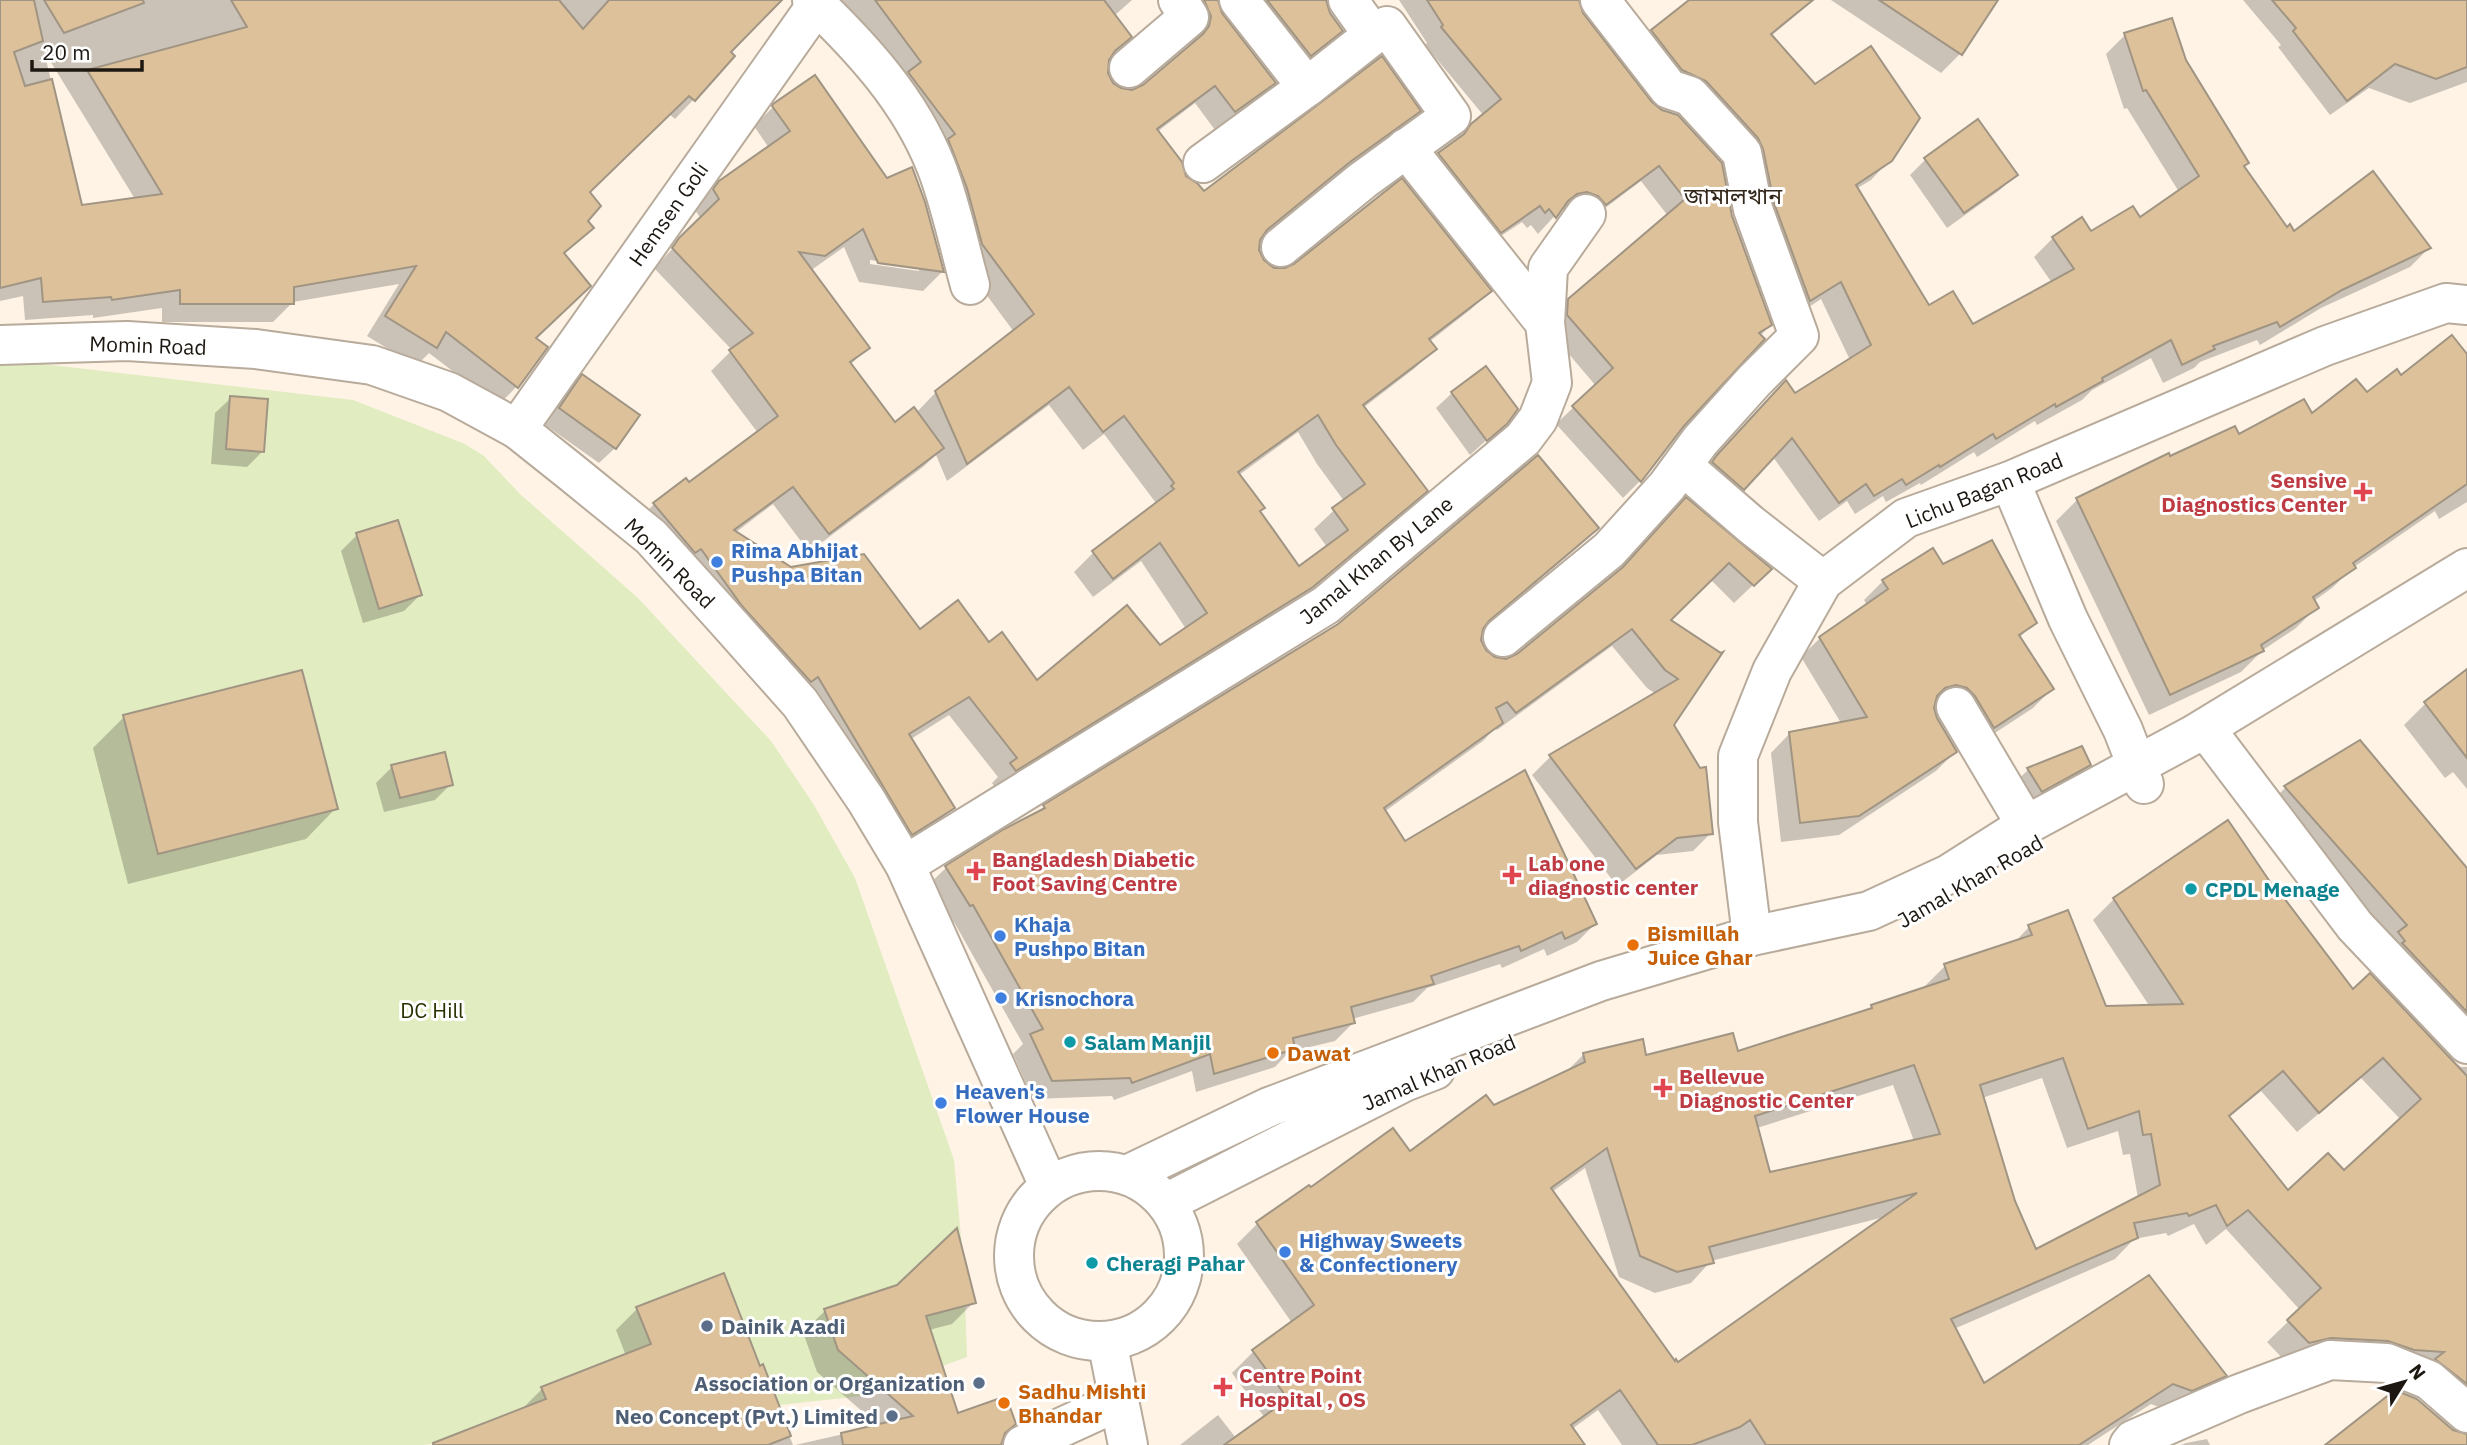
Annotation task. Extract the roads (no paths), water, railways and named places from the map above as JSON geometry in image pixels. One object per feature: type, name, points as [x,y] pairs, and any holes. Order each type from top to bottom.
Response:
[{"type":"street","points":[[1239,0],[1307,87]]},
{"type":"street","points":[[1348,0],[1373,34]]},
{"type":"street","points":[[1503,637],[1609,550],[1667,486],[1709,431],[1800,336],[1753,209],[1742,153],[1690,96],[1669,89],[1600,0]]},
{"type":"street","points":[[816,1],[898,93],[936,166],[970,285]]},
{"type":"street","name":"Hemsen Goli","points":[[517,429],[816,1]]},
{"type":"street","points":[[1129,68],[1193,6]]},
{"type":"street","points":[[1203,163],[1387,26],[1451,116],[1363,180],[1280,247]]},
{"type":"street","points":[[1406,148],[1545,323]]},
{"type":"street","name":"Jamal Khan By Lane","points":[[905,865],[1326,605],[1523,439],[1538,419],[1552,383],[1545,323],[1548,268],[1586,214]]},
{"type":"street","name":"Lichu Bagan Road","points":[[1752,936],[1738,822],[1738,756],[1772,671],[1823,581],[1906,517],[2010,481],[2325,346],[2445,303],[2467,305]]},
{"type":"street","name":"Momin Road","points":[[0,345],[127,341],[256,349],[372,365],[449,392],[517,429],[651,537],[800,703],[866,800],[905,865],[1049,1186]]},
{"type":"street","points":[[1683,466],[1750,524],[1823,581]]},
{"type":"street","points":[[2010,481],[2068,619],[2141,774]]},
{"type":"street","points":[[1127,1175],[1269,1107],[1601,981],[1752,936],[1870,911],[1949,874],[2026,825],[2141,774],[2195,734],[2467,568]]},
{"type":"street","name":"Jamal Khan Road","points":[[1166,1203],[1404,1082],[1565,1020],[1742,964],[1890,926],[2141,774],[2214,740],[2467,588]]},
{"type":"street","points":[[1956,707],[2026,825]]},
{"type":"street","points":[[2214,740],[2355,926],[2467,1044]]},
{"type":"street","points":[[1101,1170],[1127,1175],[1148,1187],[1166,1203],[1177,1223],[1183,1244],[1183,1267],[1177,1289],[1165,1309],[1149,1325],[1129,1335],[1107,1341],[1085,1340],[1063,1333],[1044,1321],[1030,1305],[1019,1285],[1014,1264],[1014,1241],[1021,1220],[1033,1201],[1049,1186],[1073,1174],[1101,1170]]},
{"type":"street","points":[[1107,1341],[1128,1445]]},
{"type":"street","points":[[2129,1445],[2133,1440],[2239,1394],[2330,1360],[2387,1363],[2429,1380],[2467,1413]]},
{"type":"street","points":[[1023,1445],[1119,1401]]},
{"type":"place","name":"Sensive Diagnostics Center","points":[[2363,492]]},
{"type":"place","name":"Rima Abhijat Pushpa Bitan","points":[[717,562]]},
{"type":"place","name":"Bangladesh Diabetic Foot Saving Centre","points":[[976,871]]},
{"type":"place","name":"Lab one diagnostic center","points":[[1512,875]]},
{"type":"place","name":"CPDL Menage","points":[[2191,889]]},
{"type":"place","name":"Khaja Pushpo Bitan","points":[[1000,936]]},
{"type":"place","name":"Bismillah Juice Ghar","points":[[1633,945]]},
{"type":"place","name":"Krisnochora","points":[[1001,998]]},
{"type":"place","name":"Salam Manjil","points":[[1070,1042]]},
{"type":"place","name":"Dawat","points":[[1273,1053]]},
{"type":"place","name":"Bellevue Diagnostic Center","points":[[1663,1088]]},
{"type":"place","name":"Heaven's Flower House","points":[[941,1103]]},
{"type":"place","name":"Highway Sweets & Confectionery","points":[[1285,1252]]},
{"type":"place","name":"Cheragi Pahar","points":[[1092,1263]]},
{"type":"place","name":"Dainik Azadi","points":[[707,1326]]},
{"type":"place","name":"Association or Organization","points":[[979,1383]]},
{"type":"place","name":"Centre Point Hospital , OS","points":[[1223,1387]]},
{"type":"place","name":"Sadhu Mishti Bhandar","points":[[1004,1403]]},
{"type":"place","name":"Neo Concept (Pvt.) Limited","points":[[892,1416]]},
{"type":"district","name":"জামালখান","points":[[1733,195]]},
{"type":"park label","name":"DC Hill","points":[[432,1010]]}]
